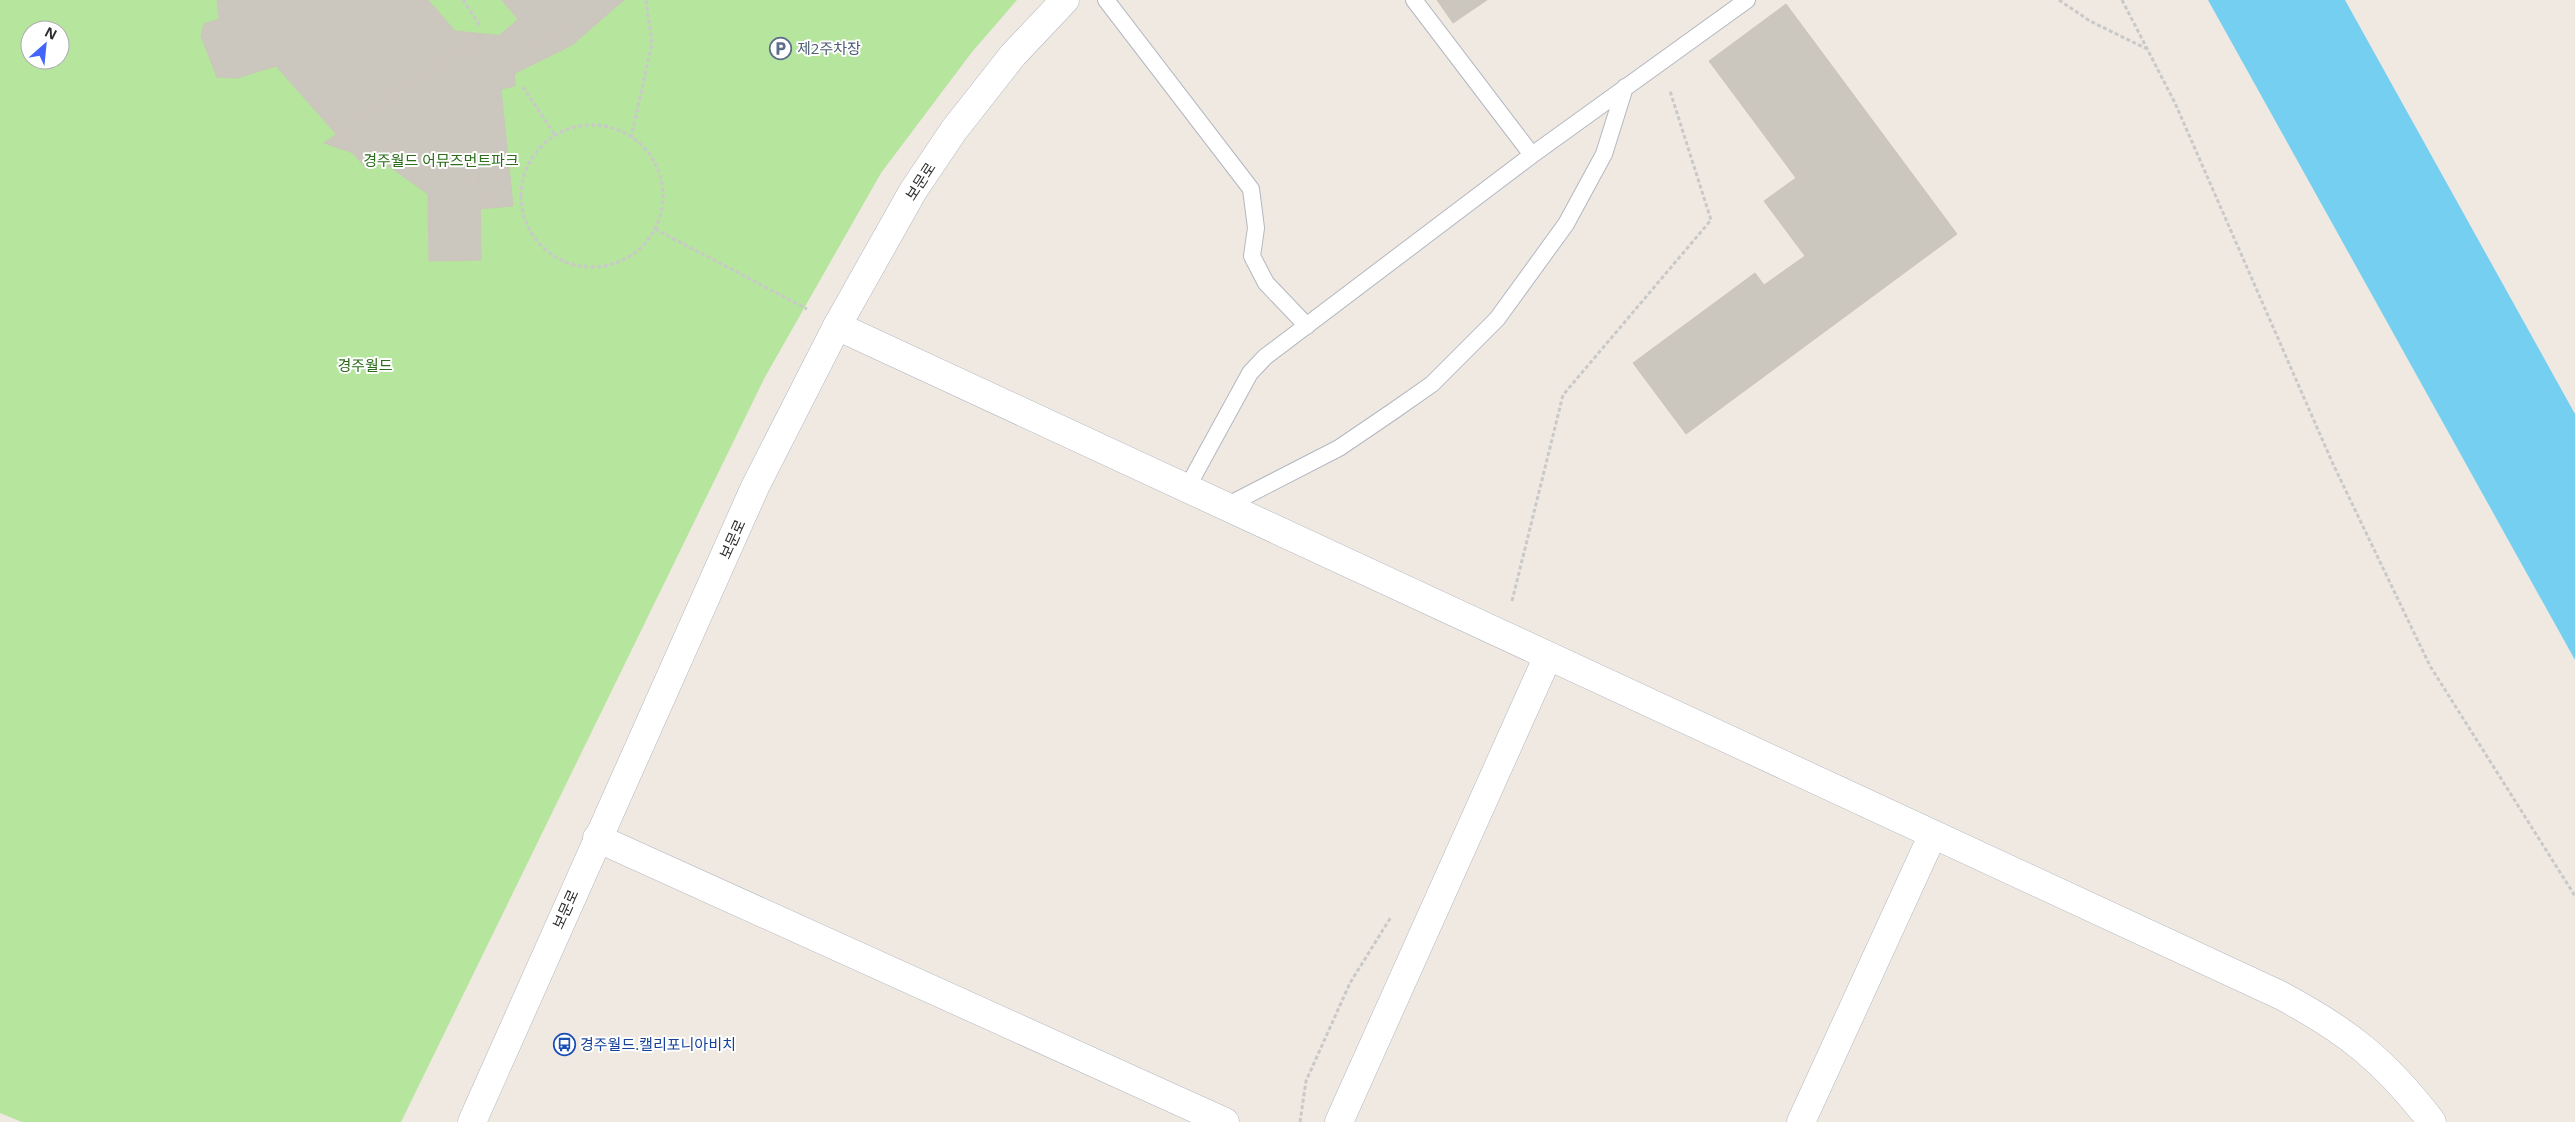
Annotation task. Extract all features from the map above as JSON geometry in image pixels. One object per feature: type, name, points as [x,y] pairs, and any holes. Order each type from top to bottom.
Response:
[{"type":"street","name":"보문로","points":[[472,1122],[755,486],[837,326],[913,191],[954,130],[1013,55],[1065,0]]},
{"type":"street","points":[[837,326],[2280,995],[2324,1018],[2386,1067],[2432,1122]]},
{"type":"street","points":[[1339,1122],[1548,656]]},
{"type":"street","points":[[1800,1122],[1933,834]]},
{"type":"street","points":[[597,838],[1226,1122]]},
{"type":"lane","points":[[1106,0],[1251,189],[1256,228],[1252,256],[1266,283],[1307,326]]},
{"type":"lane","points":[[1414,0],[1532,155]]},
{"type":"lane","points":[[1186,488],[1250,373],[1265,357],[1532,155],[1747,0]]},
{"type":"lane","points":[[1226,506],[1339,448],[1432,384],[1497,319],[1566,224],[1604,154],[1625,88]]},
{"type":"path","points":[[463,0],[481,27]]},
{"type":"path","points":[[631,138],[652,44],[646,0]]},
{"type":"path","points":[[2059,0],[2090,21],[2148,49]]},
{"type":"path","points":[[2122,0],[2175,103],[2332,464],[2430,666],[2575,896]]},
{"type":"path","points":[[1504,635],[1563,395],[1711,220],[1661,62]]},
{"type":"path","points":[[523,88],[555,135]]},
{"type":"path","points":[[598,125],[620,130],[631,138],[639,143],[654,160],[662,181],[663,205],[655,229],[642,248],[621,261],[598,267],[573,265],[551,255],[534,238],[526,223],[523,216],[520,192],[526,168],[538,149],[555,135],[576,126],[598,125]]},
{"type":"path","points":[[655,229],[837,326]]},
{"type":"path","points":[[1300,1122],[1306,1081],[1350,983],[1394,913]]},
{"type":"green space","name":"경주월드","points":[[0,0],[1017,0],[972,52],[881,173],[765,377],[401,1122],[22,1122],[0,1113]]},
{"type":"water","points":[[2208,0],[2345,0],[2575,414],[2575,660]]},
{"type":"building","points":[[217,0],[428,0],[455,31],[513,37],[515,86],[501,89],[513,206],[477,209],[478,177],[465,176],[456,167],[419,151],[394,150],[367,169],[276,66],[237,78],[217,77],[201,36],[204,24],[219,19]]},
{"type":"building","points":[[502,0],[608,0],[600,20],[584,28],[561,27],[541,47]]},
{"type":"building","points":[[532,0],[624,0],[572,45],[479,91],[481,260],[429,261],[428,194],[386,164],[324,143],[482,34],[472,59],[536,4]]},
{"type":"building","points":[[1437,0],[1487,0],[1453,23]]},
{"type":"building","points":[[1786,4],[1957,234],[1686,434],[1633,363],[1755,273],[1764,285],[1805,256],[1764,201],[1796,178],[1709,61]]},
{"type":"place","name":"제2주차장","points":[[781,48]]},
{"type":"place","name":"경주월드.캘리포니아비치","points":[[564,1044]]},
{"type":"park label","name":"경주월드 어뮤즈먼트파크","points":[[441,160]]}]
